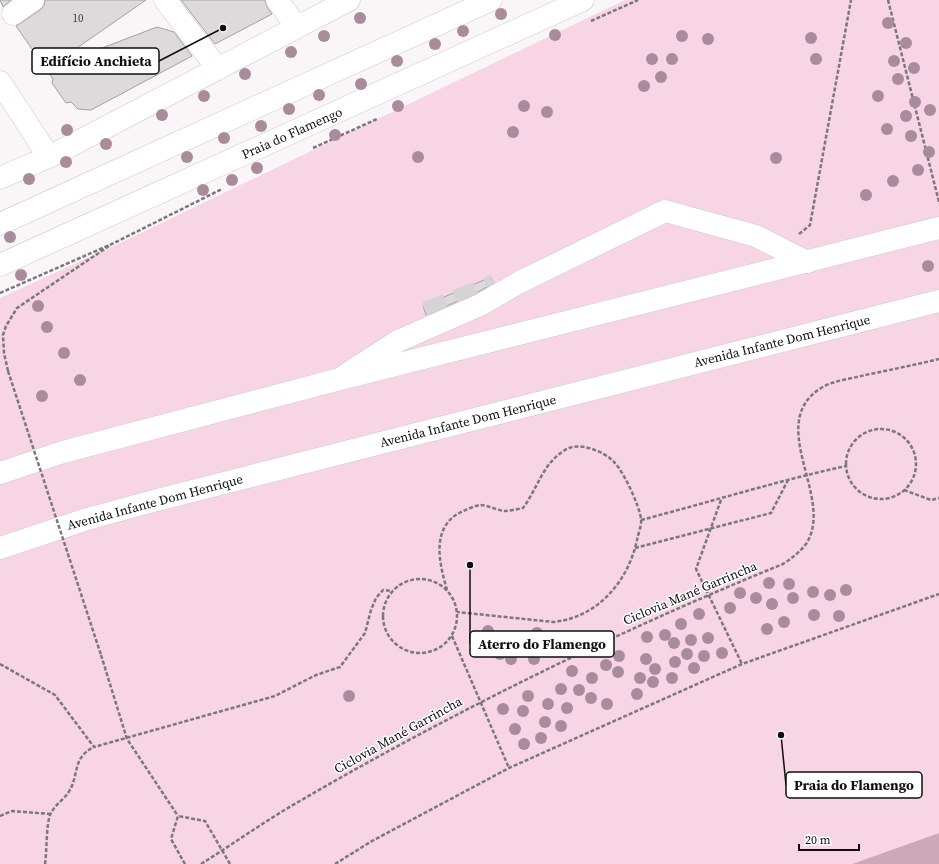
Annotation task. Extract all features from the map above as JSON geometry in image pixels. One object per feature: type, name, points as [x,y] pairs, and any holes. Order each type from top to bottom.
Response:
[{"type":"main road","points":[[13,14],[33,0]]},
{"type":"main road","points":[[165,0],[218,69]]},
{"type":"main road","points":[[277,0],[297,27]]},
{"type":"main road","points":[[0,178],[48,156],[349,0]]},
{"type":"main road","points":[[0,224],[491,0]]},
{"type":"main road","name":"Praia do Flamengo","points":[[0,265],[583,0]]},
{"type":"main road","points":[[0,82],[48,156]]},
{"type":"main road","points":[[340,379],[398,341],[480,305],[520,282],[665,211],[756,236],[807,262]]},
{"type":"main road","points":[[0,473],[63,452],[340,379],[939,228]]},
{"type":"main road","points":[[495,285],[520,282]]},
{"type":"main road","name":"Avenida Infante Dom Henrique","points":[[0,548],[84,520],[145,503],[939,301]]},
{"type":"main road","points":[[398,341],[426,313]]},
{"type":"path","points":[[585,24],[638,0]]},
{"type":"path","points":[[781,249],[810,225],[851,0]]},
{"type":"path","points":[[888,0],[939,202]]},
{"type":"path","points":[[306,151],[384,116]]},
{"type":"path","points":[[0,293],[114,243],[229,186]]},
{"type":"path","points":[[114,243],[17,308],[6,326],[3,335],[4,353],[8,371],[127,739],[178,816],[205,821],[230,864]]},
{"type":"path","points":[[0,349],[4,353]]},
{"type":"path","name":"Ciclovia Mané Garrincha","points":[[201,864],[297,802],[480,702],[638,625],[784,564],[797,554],[807,543],[814,520],[812,495],[800,450],[799,428],[801,412],[808,399],[822,388],[838,381],[939,359]]},
{"type":"path","points":[[878,429],[889,430],[899,434],[907,441],[913,450],[916,461],[915,472],[911,482],[904,490],[895,496],[884,499],[873,498],[862,494],[854,486],[848,477],[846,466],[847,455],[851,445],[858,437],[868,431],[878,429]]},
{"type":"path","points":[[447,590],[437,583],[425,580],[414,580],[402,584],[393,591],[386,601],[384,625],[389,636],[397,645],[408,651],[420,653],[432,651],[443,646],[451,636],[456,625],[457,612],[454,600],[447,590],[439,563],[440,540],[444,524],[456,514],[481,505],[505,511],[523,508],[532,496],[540,477],[551,461],[566,449],[581,445],[598,452],[614,462],[630,488],[641,520],[635,548],[625,574],[609,596],[581,616],[566,621],[553,622],[457,612]]},
{"type":"path","points":[[641,520],[721,500],[806,474],[846,466]]},
{"type":"path","points":[[635,548],[709,530],[771,512],[788,479]]},
{"type":"path","points":[[904,490],[931,500],[939,498]]},
{"type":"path","points":[[721,500],[696,569],[742,664]]},
{"type":"path","points":[[45,864],[50,814],[68,793],[75,781],[80,758],[85,751],[94,747],[127,739],[275,696],[316,675],[340,668],[365,632],[376,598],[383,590],[393,591]]},
{"type":"path","points":[[336,864],[372,841],[509,768],[742,664],[939,594]]},
{"type":"path","points":[[451,636],[509,768]]},
{"type":"path","points":[[0,664],[55,695],[94,747]]},
{"type":"path","points":[[0,816],[12,811],[50,814]]},
{"type":"path","points":[[178,816],[171,839],[185,864]]},
{"type":"shaded area","points":[[625,0],[939,0],[939,833],[852,864],[0,864],[0,298],[116,245]]},
{"type":"shaded area","points":[[939,833],[939,864],[852,864]]},
{"type":"building","points":[[0,0],[11,0],[3,7]]},
{"type":"building","points":[[45,0],[146,0],[61,59],[63,63],[157,27],[174,32],[192,56],[91,110],[78,109],[71,102],[66,103],[52,83],[53,79],[16,26],[40,10],[44,6]]},
{"type":"building","points":[[181,0],[265,0],[267,7],[272,14],[215,44]]},
{"type":"building","points":[[491,277],[494,283],[474,294],[426,315],[423,306]]},
{"type":"tunnel","points":[[426,313],[495,285]]},
{"type":"place","name":"Edifício Anchieta","points":[[223,28]]},
{"type":"place","name":"Aterro do Flamengo","points":[[470,565]]},
{"type":"place","name":"Praia do Flamengo","points":[[781,735]]}]
